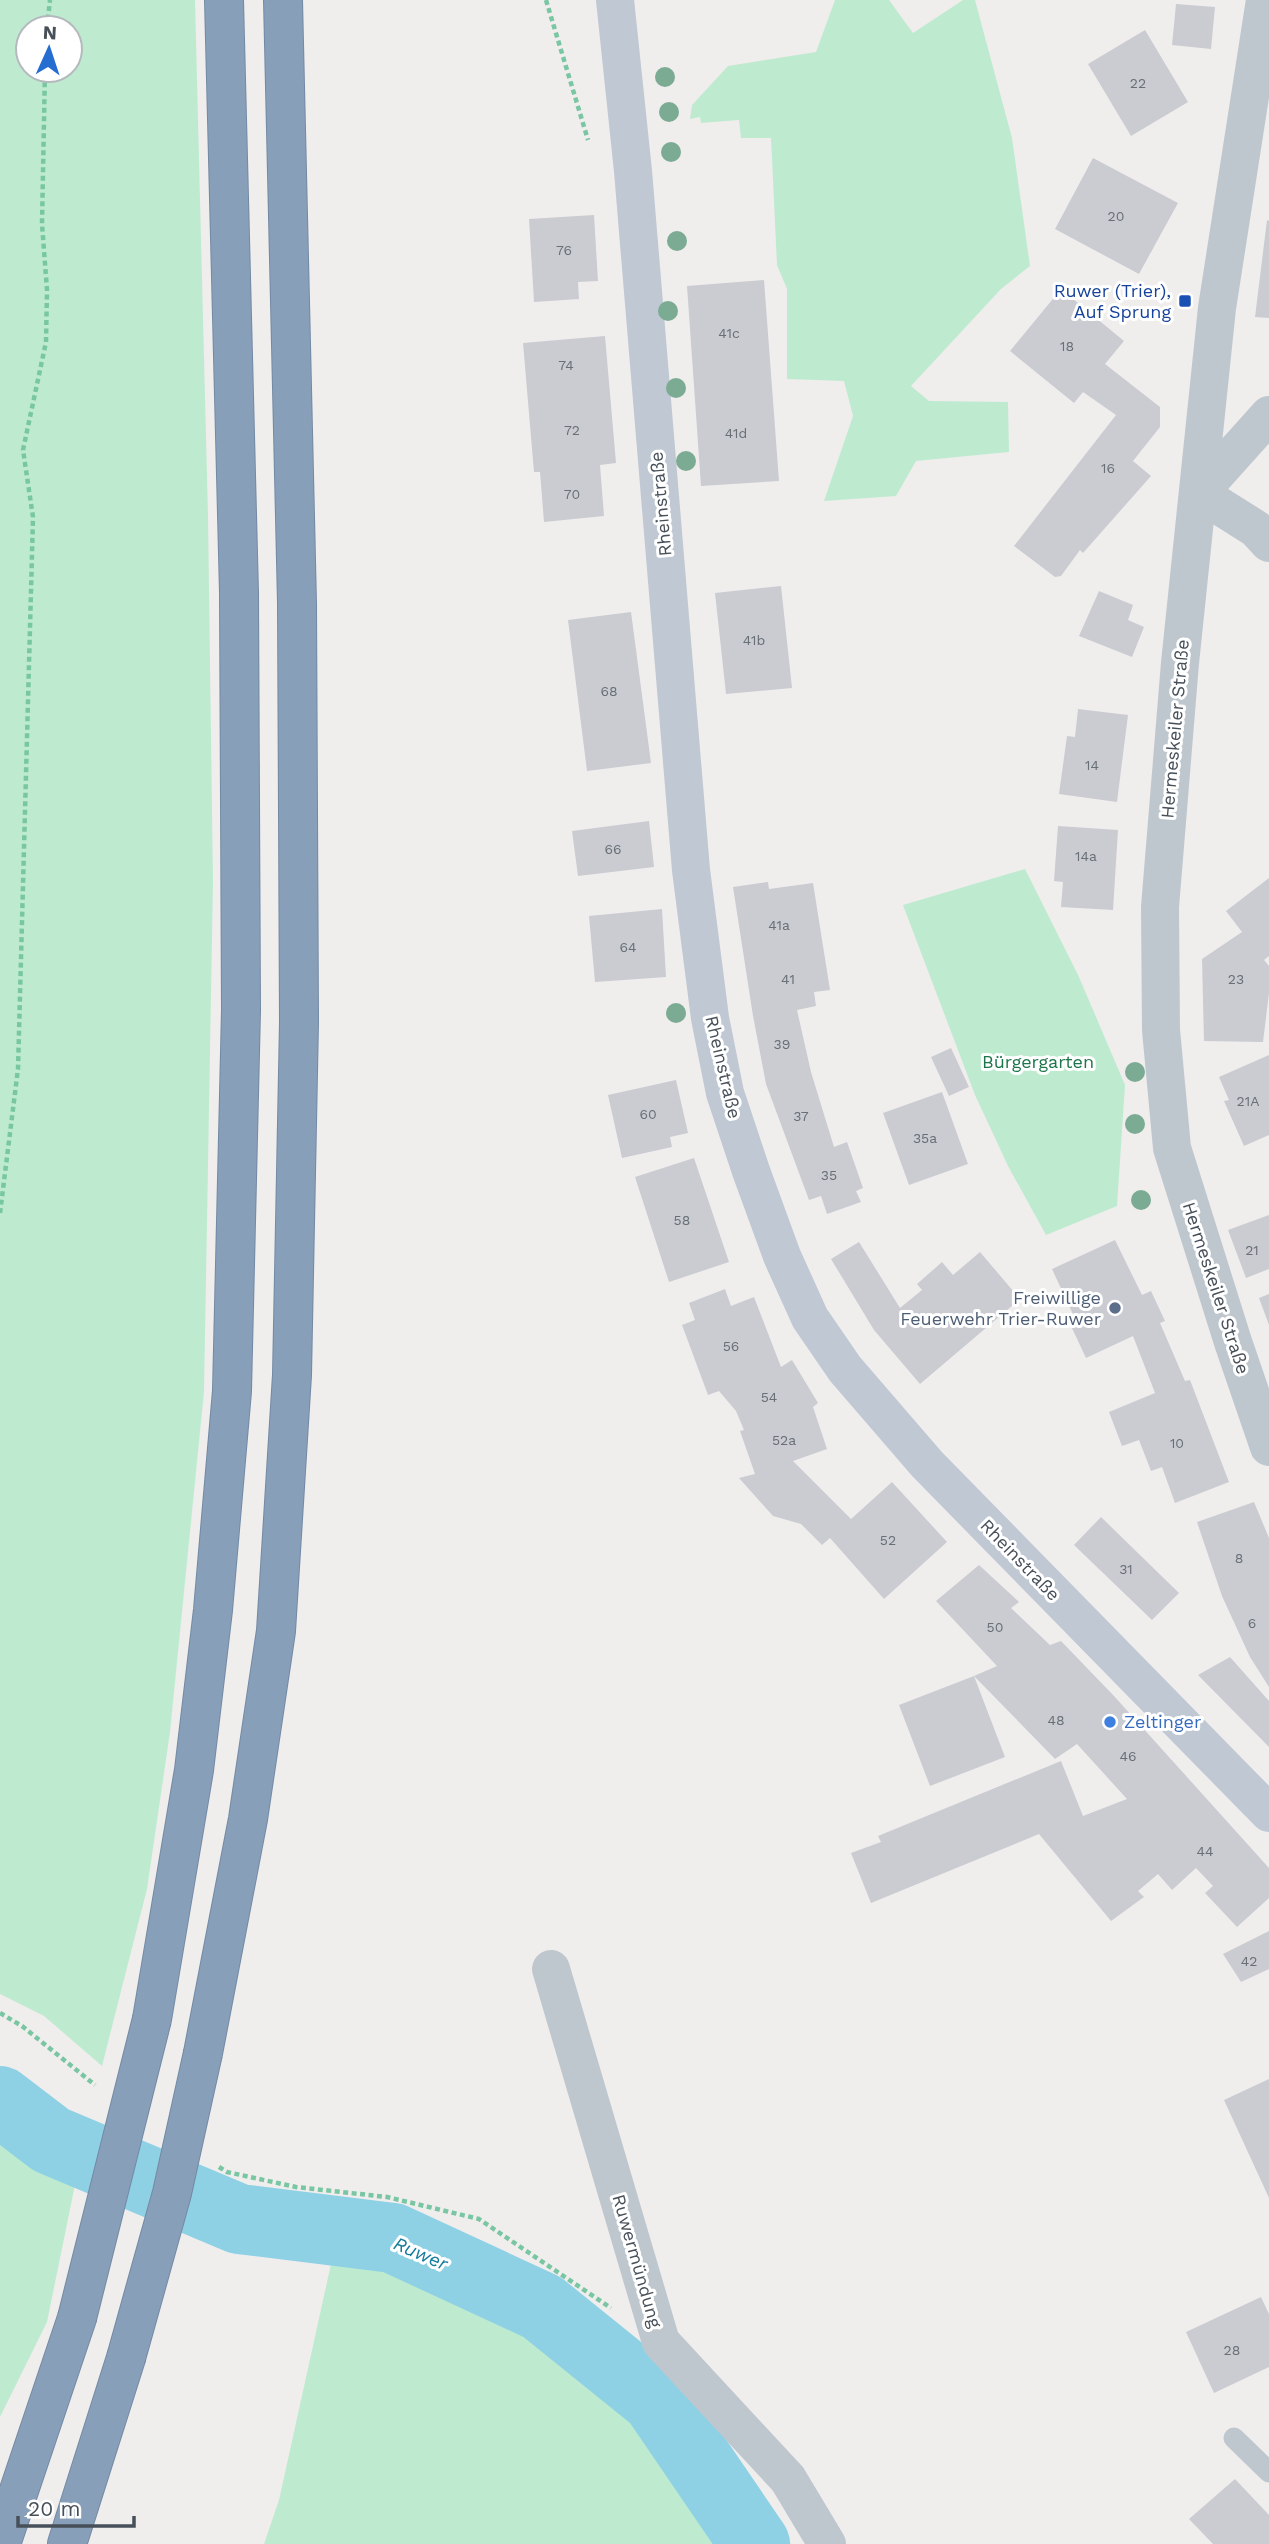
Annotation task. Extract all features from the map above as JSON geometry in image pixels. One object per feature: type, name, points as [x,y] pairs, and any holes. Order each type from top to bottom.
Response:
[{"type":"highway","points":[[1,2544],[77,2318],[152,2019],[194,1770],[213,1610],[232,1391],[241,996],[239,593],[224,0]]},
{"type":"highway","points":[[67,2544],[126,2358],[172,2193],[203,2053],[248,1819],[276,1631],[292,1375],[299,1022],[297,603],[283,0]]},
{"type":"main road","name":"Rheinstraße","points":[[615,0],[633,172],[691,870],[710,1018],[725,1093],[782,1256],[810,1318],[845,1369],[927,1464],[1269,1813]]},
{"type":"street","name":"Hermeskeiler Straße","points":[[1265,0],[1217,308],[1179,675],[1160,907],[1161,1030],[1172,1148],[1269,1447]]},
{"type":"street","points":[[1269,415],[1199,493],[1256,528],[1269,543]]},
{"type":"street","name":"Ruwermündung","points":[[551,1969],[661,2342],[788,2479],[827,2544]]},
{"type":"lane","points":[[1234,2438],[1269,2472]]},
{"type":"path","points":[[546,0],[589,146]]},
{"type":"path","points":[[0,1213],[18,1069],[33,517],[23,450],[46,342],[47,290],[42,224],[46,84]]},
{"type":"path","points":[[0,2013],[22,2026],[97,2087]]},
{"type":"path","points":[[216,2166],[227,2172],[296,2188],[387,2197],[479,2219],[661,2342]]},
{"type":"green space","points":[[0,0],[195,0],[208,516],[213,882],[204,1392],[170,1732],[147,1889],[102,2066],[44,2016],[0,1994]]},
{"type":"green space","points":[[835,0],[889,0],[913,33],[963,0],[975,0],[1012,138],[1030,266],[1001,289],[911,386],[929,401],[1008,402],[1009,452],[916,461],[896,496],[824,501],[853,416],[844,381],[787,379],[787,289],[777,265],[771,138],[741,138],[739,120],[701,123],[700,117],[690,119],[692,105],[728,66],[816,52]]},
{"type":"green space","name":"Bürgergarten","points":[[1025,869],[1079,977],[1125,1085],[1117,1206],[1046,1235],[1008,1166],[975,1095],[903,905]]},
{"type":"green space","points":[[0,2128],[78,2170],[47,2322],[0,2417]]},
{"type":"green space","points":[[342,2214],[450,2234],[553,2289],[664,2388],[744,2475],[791,2544],[264,2544],[279,2500]]},
{"type":"building","points":[[1176,4],[1215,7],[1211,49],[1172,45]]},
{"type":"building","points":[[1145,30],[1188,102],[1131,136],[1088,64]]},
{"type":"building","points":[[1093,158],[1178,203],[1139,274],[1055,229]]},
{"type":"building","points":[[594,215],[598,281],[578,282],[579,299],[534,302],[529,219]]},
{"type":"building","points":[[1267,220],[1269,221],[1269,318],[1255,317]]},
{"type":"building","points":[[764,280],[779,481],[701,486],[687,286]]},
{"type":"building","points":[[1061,289],[1124,341],[1105,364],[1160,407],[1160,427],[1133,461],[1151,476],[1083,553],[1080,550],[1061,576],[1055,577],[1014,546],[1116,415],[1083,392],[1074,403],[1010,351]]},
{"type":"building","points":[[605,336],[616,463],[600,465],[604,516],[544,522],[540,472],[534,472],[523,343]]},
{"type":"building","points":[[781,586],[792,688],[726,694],[715,593]]},
{"type":"building","points":[[1099,591],[1133,605],[1128,620],[1144,627],[1132,657],[1079,636]]},
{"type":"building","points":[[631,612],[651,763],[587,771],[568,620]]},
{"type":"building","points":[[1078,709],[1128,715],[1117,802],[1059,794],[1067,736],[1075,737]]},
{"type":"building","points":[[649,821],[654,867],[578,876],[572,831]]},
{"type":"building","points":[[1058,826],[1118,830],[1113,910],[1061,907],[1063,882],[1054,881]]},
{"type":"building","points":[[1269,878],[1269,956],[1264,960],[1269,966],[1269,993],[1263,1042],[1204,1041],[1202,959],[1242,932],[1226,911]]},
{"type":"building","points":[[768,882],[769,889],[813,883],[830,990],[814,992],[816,1006],[797,1010],[811,1072],[834,1147],[847,1142],[863,1188],[856,1191],[861,1202],[827,1214],[821,1196],[809,1200],[766,1084],[753,1016],[733,887]]},
{"type":"building","points":[[662,909],[666,977],[595,982],[589,916]]},
{"type":"building","points":[[951,1048],[969,1087],[949,1096],[931,1057]]},
{"type":"building","points":[[1269,1055],[1269,1135],[1244,1146],[1224,1101],[1229,1100],[1219,1077]]},
{"type":"building","points":[[676,1080],[688,1133],[670,1137],[672,1147],[622,1158],[608,1095]]},
{"type":"building","points":[[942,1092],[968,1164],[909,1185],[883,1113]]},
{"type":"building","points":[[694,1158],[729,1262],[669,1282],[635,1177]]},
{"type":"building","points":[[1269,1215],[1269,1269],[1246,1278],[1228,1230]]},
{"type":"building","points":[[1115,1240],[1142,1295],[1151,1291],[1165,1321],[1160,1323],[1185,1381],[1190,1380],[1229,1482],[1175,1503],[1162,1467],[1151,1471],[1139,1440],[1122,1446],[1109,1412],[1155,1393],[1133,1336],[1086,1358],[1071,1326],[1077,1323],[1052,1269]]},
{"type":"building","points":[[859,1242],[900,1308],[922,1290],[917,1284],[942,1262],[953,1275],[980,1252],[1020,1299],[920,1384],[874,1330],[831,1259]]},
{"type":"building","points":[[725,1289],[731,1306],[754,1297],[781,1367],[792,1360],[818,1403],[813,1407],[827,1449],[793,1461],[851,1519],[892,1482],[947,1542],[884,1599],[830,1538],[822,1545],[801,1524],[773,1516],[739,1478],[755,1474],[740,1431],[744,1430],[736,1411],[719,1391],[708,1395],[682,1325],[695,1320],[689,1303]]},
{"type":"building","points":[[1269,1294],[1269,1325],[1259,1298]]},
{"type":"building","points":[[1254,1502],[1269,1538],[1269,1687],[1250,1657],[1222,1596],[1197,1522]]},
{"type":"building","points":[[1101,1517],[1179,1593],[1152,1620],[1074,1545]]},
{"type":"building","points":[[979,1565],[1019,1602],[1011,1608],[1050,1645],[1061,1641],[1114,1696],[1269,1868],[1269,1898],[1237,1927],[1205,1893],[1213,1886],[1196,1868],[1172,1890],[1158,1874],[1138,1891],[1144,1897],[1111,1921],[1039,1834],[871,1903],[851,1853],[881,1842],[878,1836],[1061,1761],[1083,1816],[1127,1799],[1077,1744],[1055,1759],[974,1676],[997,1666],[936,1601]]},
{"type":"building","points":[[1230,1657],[1269,1701],[1269,1747],[1198,1675]]},
{"type":"building","points":[[974,1676],[1005,1757],[930,1786],[899,1705]]},
{"type":"building","points":[[1269,1931],[1269,1969],[1241,1982],[1223,1954]]},
{"type":"building","points":[[1269,2079],[1269,2198],[1224,2100]]},
{"type":"building","points":[[1261,2297],[1269,2314],[1269,2367],[1214,2393],[1186,2332]]},
{"type":"building","points":[[1235,2479],[1269,2515],[1269,2544],[1213,2544],[1189,2519]]},
{"type":"waterway","name":"Ruwer","points":[[0,2101],[51,2140],[239,2219],[393,2238],[542,2307],[656,2399],[755,2544]]},
{"type":"place","name":"Ruwer (Trier), Auf Sprung","points":[[1185,301]]},
{"type":"place","name":"Freiwillige Feuerwehr Trier-Ruwer","points":[[1115,1308]]},
{"type":"place","name":"Zeltinger","points":[[1110,1722]]}]
